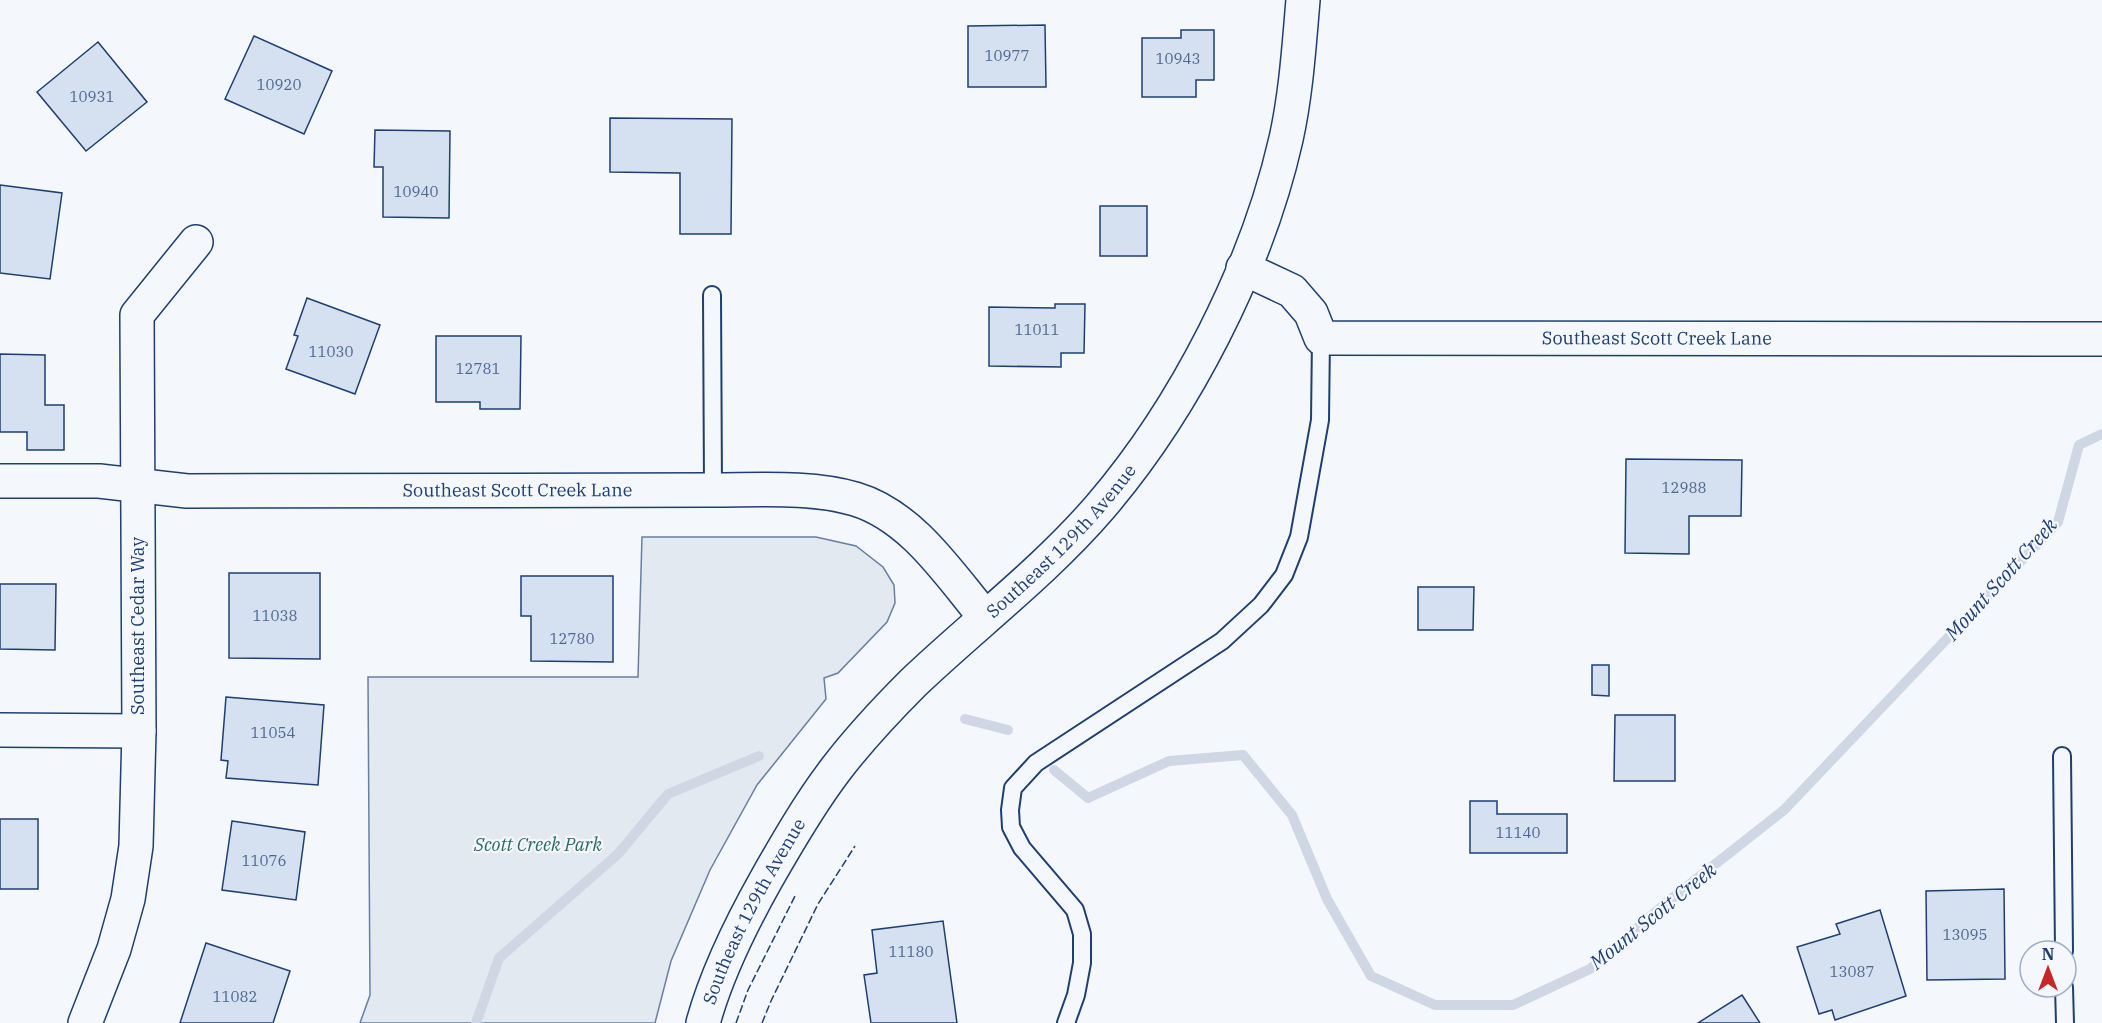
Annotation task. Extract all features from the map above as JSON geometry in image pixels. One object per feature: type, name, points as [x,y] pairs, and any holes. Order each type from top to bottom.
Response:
[{"type":"street","name":"Southeast 129th Avenue","points":[[704,1023],[736,936],[791,837],[835,770],[875,722],[954,645],[1059,550],[1100,507],[1162,425],[1202,359],[1244,268],[1275,182],[1286,138],[1298,58],[1303,0]]},
{"type":"street","name":"Southeast Cedar Way","points":[[85,1023],[114,949],[128,899],[136,846],[139,731],[137,315],[196,242]]},
{"type":"street","points":[[1244,268],[1292,291],[1311,313],[1321,338]]},
{"type":"street","name":"Southeast Scott Creek Lane","points":[[1321,338],[2102,339]]},
{"type":"street","name":"Southeast Scott Creek Lane","points":[[0,482],[99,481],[187,491],[790,490],[831,494],[855,499],[878,509],[921,542],[986,617]]},
{"type":"street","points":[[0,730],[139,731]]},
{"type":"lane","points":[[712,295],[713,490]]},
{"type":"lane","points":[[1066,1023],[1076,995],[1082,963],[1082,934],[1075,910],[1022,848],[1011,827],[1012,788],[1036,763],[1222,641],[1261,606],[1284,575],[1299,537],[1320,420],[1321,338]]},
{"type":"lane","points":[[2062,756],[2064,939]]},
{"type":"lane","points":[[2064,999],[2064,1023]]},
{"type":"green space","name":"Scott Creek Park","points":[[642,537],[816,537],[856,546],[883,567],[894,585],[895,603],[887,622],[838,673],[824,678],[826,699],[757,785],[710,870],[671,961],[655,1023],[360,1023],[370,995],[368,677],[638,677]]},
{"type":"building","points":[[1045,25],[1046,87],[968,87],[968,26]]},
{"type":"building","points":[[1181,30],[1214,30],[1214,80],[1196,80],[1196,97],[1142,97],[1142,38],[1181,38]]},
{"type":"building","points":[[254,36],[332,71],[304,134],[225,99]]},
{"type":"building","points":[[98,42],[147,102],[86,151],[37,92]]},
{"type":"building","points":[[610,118],[732,119],[731,234],[680,234],[680,173],[610,172]]},
{"type":"building","points":[[375,130],[450,131],[449,218],[383,217],[383,167],[374,167]]},
{"type":"building","points":[[0,185],[62,193],[50,279],[0,273]]},
{"type":"building","points":[[1100,206],[1147,206],[1147,256],[1100,256]]},
{"type":"building","points":[[307,298],[380,325],[355,394],[286,369],[298,336],[294,335]]},
{"type":"building","points":[[1055,304],[1085,304],[1084,353],[1061,353],[1061,367],[989,366],[989,307],[1055,308]]},
{"type":"building","points":[[436,336],[521,336],[520,409],[480,409],[480,402],[436,402]]},
{"type":"building","points":[[0,354],[45,355],[45,405],[64,405],[64,450],[27,450],[27,432],[0,432]]},
{"type":"building","points":[[1626,459],[1742,460],[1741,516],[1689,516],[1689,554],[1625,553]]},
{"type":"building","points":[[229,573],[320,573],[320,659],[229,658]]},
{"type":"building","points":[[521,576],[613,576],[613,662],[531,661],[531,616],[521,616]]},
{"type":"building","points":[[0,584],[56,584],[55,650],[0,649]]},
{"type":"building","points":[[1418,587],[1474,587],[1473,630],[1418,630]]},
{"type":"building","points":[[1592,665],[1609,665],[1609,696],[1592,695]]},
{"type":"building","points":[[226,697],[324,705],[318,785],[226,778],[228,761],[221,760]]},
{"type":"building","points":[[1615,715],[1675,715],[1675,781],[1614,781]]},
{"type":"building","points":[[1470,801],[1497,801],[1497,814],[1567,814],[1567,853],[1470,853]]},
{"type":"building","points":[[0,819],[38,819],[38,889],[0,889]]},
{"type":"building","points":[[232,821],[305,832],[296,900],[222,890]]},
{"type":"building","points":[[2004,889],[2005,979],[1927,980],[1926,891]]},
{"type":"building","points":[[1880,910],[1906,996],[1835,1020],[1832,1010],[1819,1014],[1797,947],[1840,934],[1836,924]]},
{"type":"building","points":[[943,921],[957,1023],[871,1023],[864,975],[877,973],[872,930]]},
{"type":"building","points":[[206,943],[290,971],[273,1023],[180,1023]]},
{"type":"building","points":[[1742,995],[1760,1023],[1698,1023]]},
{"type":"waterway","name":"Mount Scott Creek","points":[[1054,770],[1088,798],[1169,761],[1243,755],[1292,815],[1327,899],[1371,976],[1435,1005],[1513,1005],[1590,969],[1666,903],[1784,810],[2058,522],[2079,445],[2102,434]]},
{"type":"waterway","name":"Mount Scott Creek","points":[[965,719],[1008,730]]},
{"type":"waterway","name":"Mount Scott Creek","points":[[476,1023],[499,958],[618,854],[668,794],[759,756]]},
{"type":"fence","points":[[762,1023],[818,904],[855,846]]},
{"type":"fence","points":[[736,1023],[748,990],[796,894]]}]
